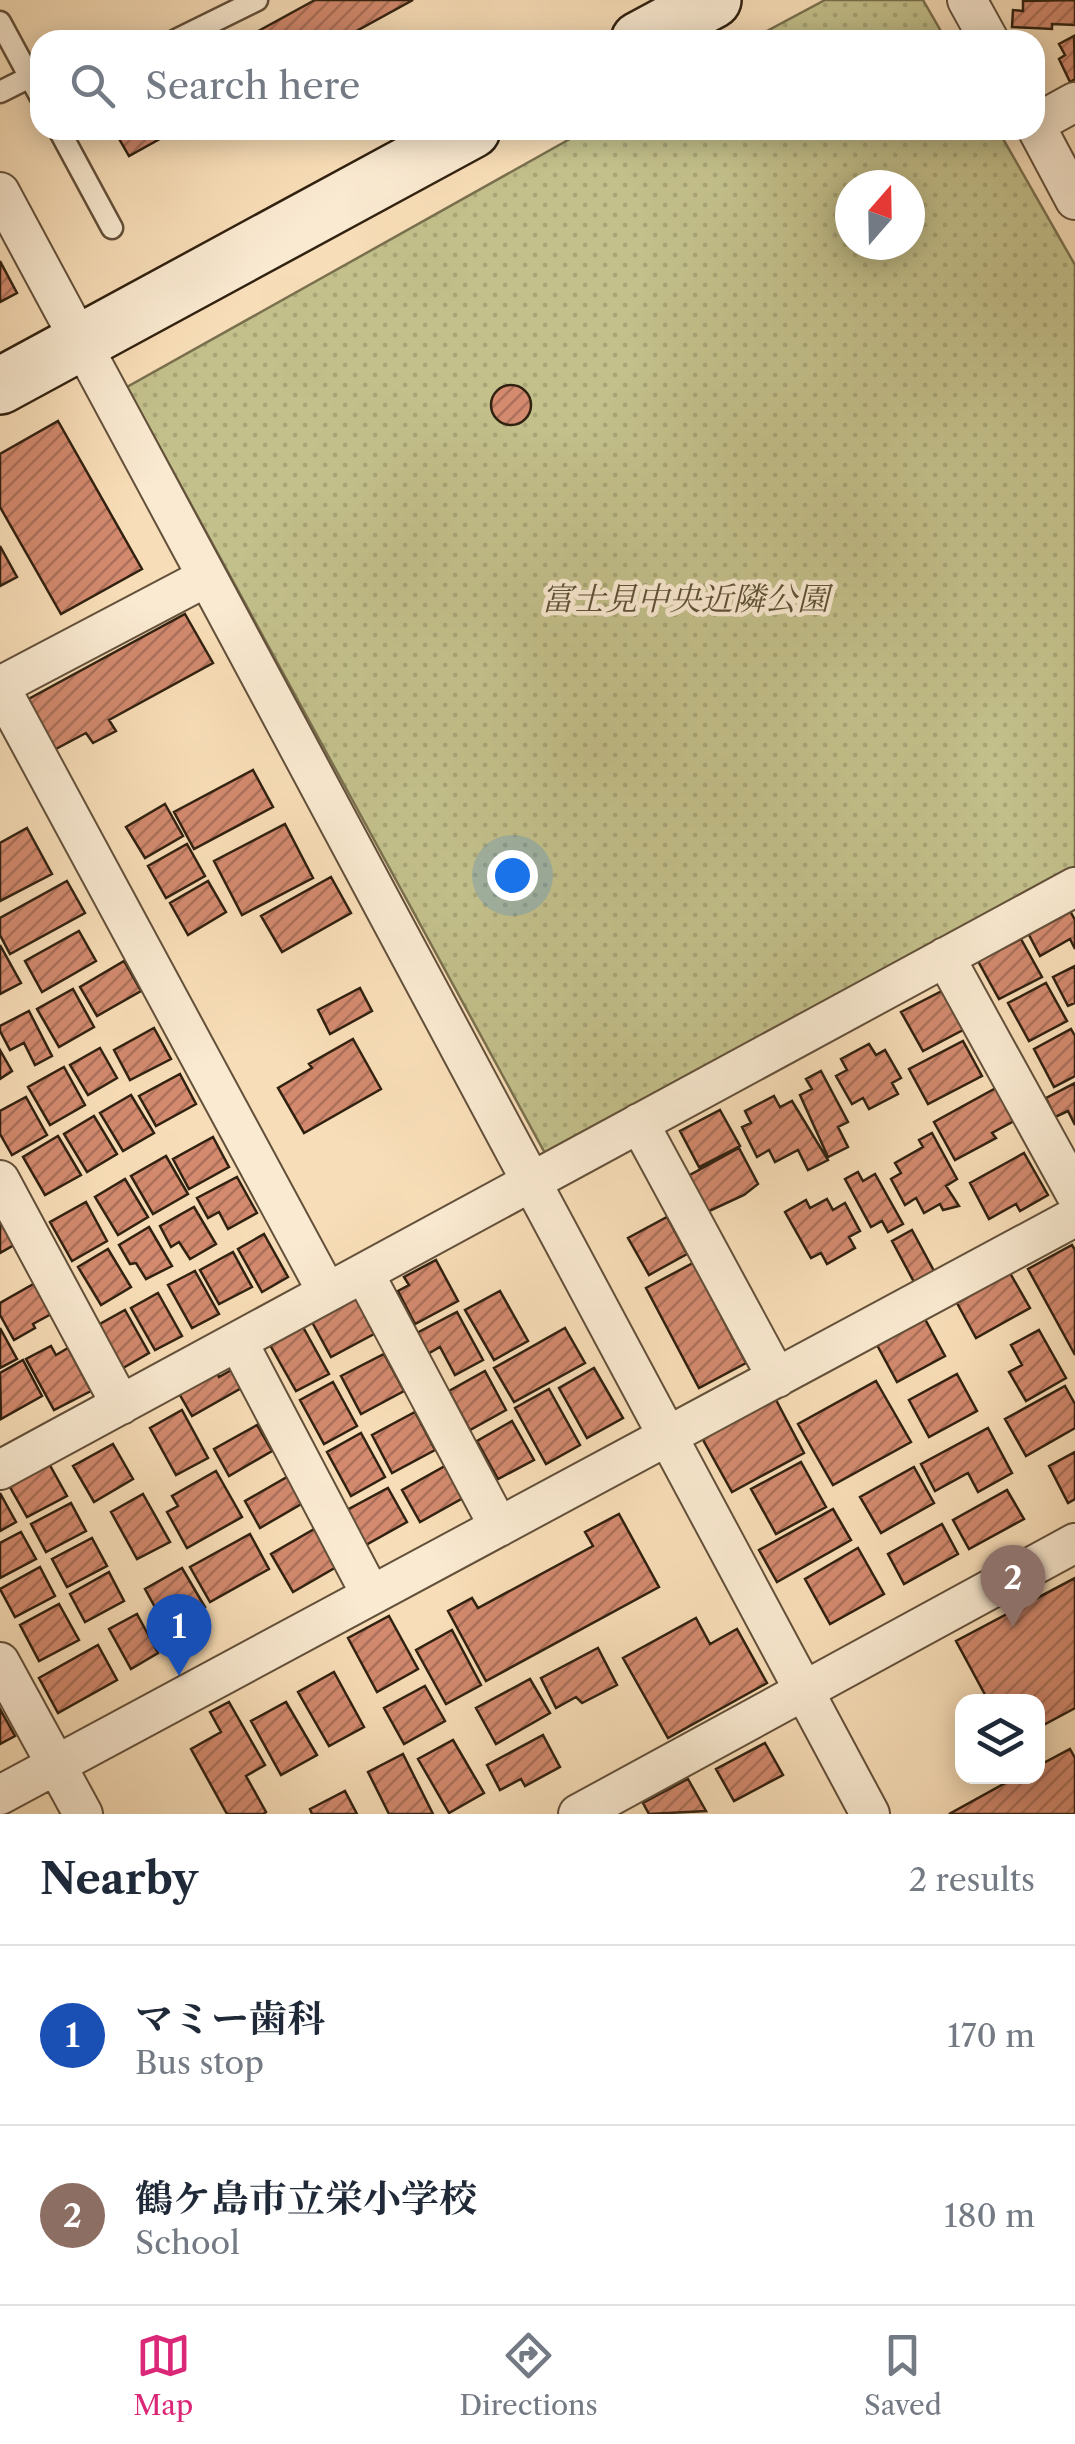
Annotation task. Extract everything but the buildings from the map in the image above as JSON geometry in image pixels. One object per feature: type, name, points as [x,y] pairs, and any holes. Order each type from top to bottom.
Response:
[{"type":"street","points":[[658,30],[713,0]]},
{"type":"street","points":[[967,0],[983,30]]},
{"type":"street","points":[[1045,119],[1075,102]]},
{"type":"street","points":[[0,386],[453,140]]},
{"type":"street","points":[[1043,140],[1075,200]]},
{"type":"street","points":[[0,192],[870,1814]]},
{"type":"street","points":[[205,578],[0,686],[327,1292]]},
{"type":"street","points":[[0,1470],[1075,887]]},
{"type":"street","points":[[945,957],[1075,1193]]},
{"type":"street","points":[[639,1123],[777,1378]]},
{"type":"street","points":[[0,1180],[121,1405]]},
{"type":"street","points":[[0,1795],[1075,1217]]},
{"type":"street","points":[[364,1273],[499,1527]]},
{"type":"street","points":[[238,1342],[371,1595]]},
{"type":"street","points":[[595,1810],[1075,1543]]},
{"type":"street","points":[[0,1662],[83,1814]]},
{"type":"lane","points":[[196,30],[257,0]]},
{"type":"lane","points":[[0,22],[30,77]]},
{"type":"lane","points":[[0,92],[30,87]]},
{"type":"lane","points":[[64,140],[112,228]]},
{"type":"green space","points":[[825,0],[923,0],[940,30],[769,30]]},
{"type":"green space","name":"富士見中央近隣公園","points":[[568,140],[1004,140],[1075,265],[1075,869],[546,1155],[127,387]]},
{"type":"place","name":"鶴ケ島市立栄小学校","points":[[1013,1627]]},
{"type":"place","name":"マミー歯科","points":[[179,1676]]}]
